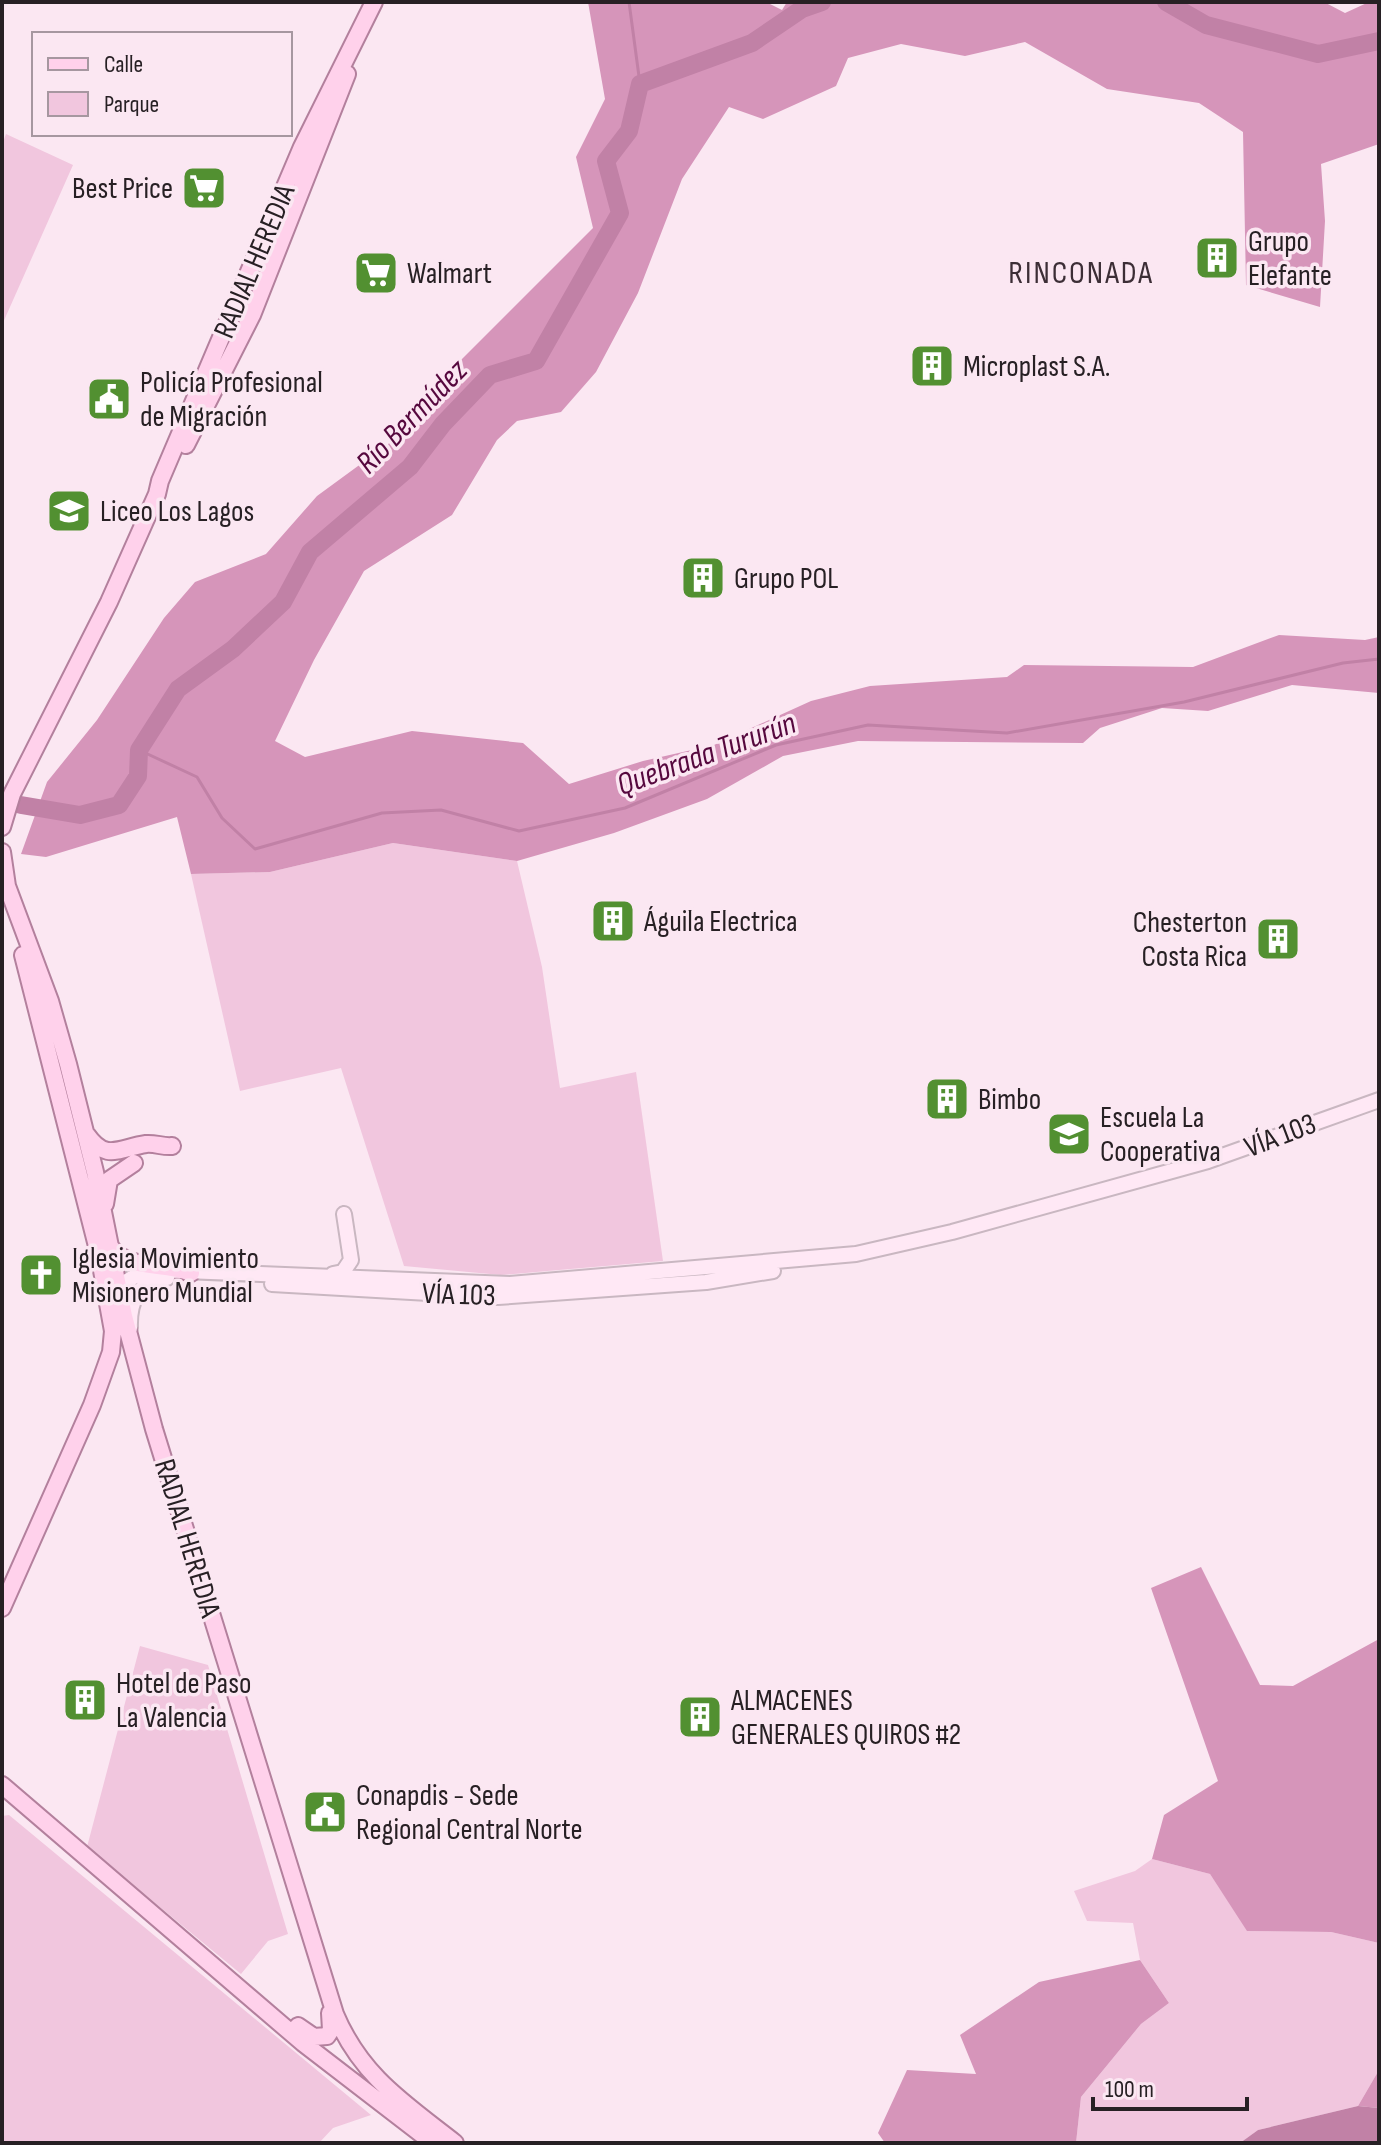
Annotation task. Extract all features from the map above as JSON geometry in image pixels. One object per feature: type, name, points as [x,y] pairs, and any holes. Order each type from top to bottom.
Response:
[{"type":"main road","name":"RADIAL HEREDIA","points":[[2,827],[12,794],[98,626],[157,494],[302,147],[374,3]]},
{"type":"main road","points":[[157,494],[166,484],[252,315],[374,3]]},
{"type":"main road","points":[[252,315],[248,308],[249,299],[280,227],[302,147]]},
{"type":"main road","points":[[165,469],[236,327],[252,315]]},
{"type":"main road","name":"RADIAL HEREDIA","points":[[2,852],[7,886],[99,1254],[112,1318],[108,1364],[2,1608]]},
{"type":"main road","name":"RADIAL HEREDIA","points":[[7,886],[50,1001],[95,1172],[118,1290],[154,1429],[323,1978],[346,2041],[366,2069],[455,2143]]},
{"type":"main road","points":[[24,958],[53,1036],[85,1162],[95,1172]]},
{"type":"main road","name":"VÍA 103","points":[[136,1364],[131,1307],[139,1291],[150,1281],[172,1277],[468,1296],[546,1296],[706,1282],[856,1254],[952,1232],[1208,1161],[1379,1100]]},
{"type":"main road","points":[[83,1129],[97,1147],[110,1153],[145,1144],[172,1146]]},
{"type":"main road","points":[[105,1225],[109,1180],[134,1163]]},
{"type":"main road","points":[[253,1275],[343,1272],[351,1260],[344,1214]]},
{"type":"main road","points":[[109,1244],[116,1255],[129,1262],[170,1265],[191,1273]]},
{"type":"main road","name":"VÍA 103","points":[[118,1290],[135,1276],[148,1272],[510,1284],[856,1254]]},
{"type":"main road","points":[[343,1290],[371,1281],[392,1291],[415,1287],[514,1292],[591,1287],[601,1278],[611,1285],[762,1273]]},
{"type":"main road","points":[[112,1318],[118,1290]]},
{"type":"main road","points":[[108,1364],[124,1367],[132,1375],[154,1429]]},
{"type":"main road","points":[[2,1785],[303,2043],[433,2143]]},
{"type":"main road","points":[[88,1857],[135,1890],[314,2037],[327,2036],[331,2030],[323,1978]]},
{"type":"green space","points":[[6,134],[73,165],[2,325],[2,145]]},
{"type":"green space","points":[[393,843],[517,861],[542,967],[560,1088],[636,1072],[663,1261],[501,1275],[404,1266],[341,1068],[240,1091],[191,874],[270,872]]},
{"type":"green space","points":[[140,1646],[208,1665],[288,1934],[268,1941],[241,1974],[87,1847]]},
{"type":"green space","points":[[9,1815],[371,2115],[333,2128],[319,2143],[2,2143],[2,1816]]},
{"type":"green space","points":[[1152,1859],[1210,1874],[1248,1931],[1331,1932],[1379,1943],[1379,2070],[1358,2106],[1258,2130],[1240,2143],[1076,2143],[1081,2097],[1141,2024],[1169,2003],[1140,1960],[1133,1923],[1087,1921],[1074,1891],[1135,1871]]},
{"type":"shaded area","points":[[588,2],[766,2],[782,10],[787,2],[1324,2],[1345,13],[1369,2],[1379,2],[1379,144],[1321,164],[1325,221],[1320,307],[1246,285],[1243,132],[1199,103],[1107,89],[1025,42],[965,56],[901,44],[848,58],[836,86],[763,119],[729,107],[682,179],[638,293],[596,372],[561,412],[517,421],[497,440],[452,515],[364,571],[314,660],[275,741],[305,757],[412,731],[523,743],[569,784],[643,761],[714,745],[811,701],[870,686],[1007,677],[1024,665],[1193,667],[1279,635],[1365,640],[1379,637],[1379,693],[1292,685],[1208,711],[1162,708],[1100,728],[1083,743],[858,741],[783,756],[707,799],[614,833],[517,861],[393,843],[270,872],[191,874],[177,817],[46,857],[21,854],[47,782],[97,720],[164,618],[195,582],[266,554],[317,496],[399,436],[450,371],[593,228],[576,157],[605,99]]},
{"type":"shaded area","points":[[1201,1567],[1260,1685],[1293,1686],[1379,1639],[1379,1943],[1331,1932],[1247,1931],[1210,1874],[1152,1859],[1164,1815],[1218,1781],[1151,1588]]},
{"type":"shaded area","points":[[1140,1960],[1169,2003],[1141,2024],[1081,2097],[1076,2143],[885,2143],[878,2133],[907,2070],[976,2074],[960,2035],[1039,1982]]},
{"type":"shaded area","points":[[1379,2070],[1379,2108],[1358,2106]]},
{"type":"shaded area","points":[[1358,2106],[1379,2108],[1379,2143],[1240,2143],[1258,2130]]},
{"type":"waterway","points":[[629,2],[640,84]]},
{"type":"waterway","name":"Río Bermúdez","points":[[21,805],[80,815],[119,805],[138,776],[139,750],[178,689],[233,649],[283,602],[310,552],[410,467],[443,424],[490,375],[536,361],[620,213],[606,161],[629,131],[640,84],[752,43],[802,9],[822,2]]},
{"type":"waterway","name":"Río Bermúdez","points":[[1166,2],[1206,25],[1318,54],[1379,41]]},
{"type":"waterway","name":"Quebrada Tururún","points":[[139,750],[197,777],[222,818],[255,849],[382,813],[441,810],[519,831],[625,808],[776,745],[868,725],[1007,733],[1184,702],[1343,663],[1379,659]]},
{"type":"place","name":"Best Price","points":[[204,188]]},
{"type":"place","name":"Grupo Elefante","points":[[1217,258]]},
{"type":"place","name":"Walmart","points":[[376,273]]},
{"type":"place","name":"Microplast S.A.","points":[[932,366]]},
{"type":"place","name":"Policía Profesional de Migración","points":[[109,399]]},
{"type":"place","name":"Liceo Los Lagos","points":[[69,511]]},
{"type":"place","name":"Grupo POL","points":[[703,578]]},
{"type":"place","name":"Águila Electrica","points":[[613,921]]},
{"type":"place","name":"Chesterton Costa Rica","points":[[1278,939]]},
{"type":"place","name":"Bimbo","points":[[947,1099]]},
{"type":"place","name":"Escuela La Cooperativa","points":[[1069,1134]]},
{"type":"place","name":"Iglesia Movimiento Misionero Mundial","points":[[41,1275]]},
{"type":"place","name":"Hotel de Paso La Valencia","points":[[85,1700]]},
{"type":"place","name":"ALMACENES GENERALES QUIROS #2","points":[[700,1717]]},
{"type":"place","name":"Conapdis - Sede Regional Central Norte","points":[[325,1812]]},
{"type":"district","name":"RINCONADA","points":[[1081,272]]}]
